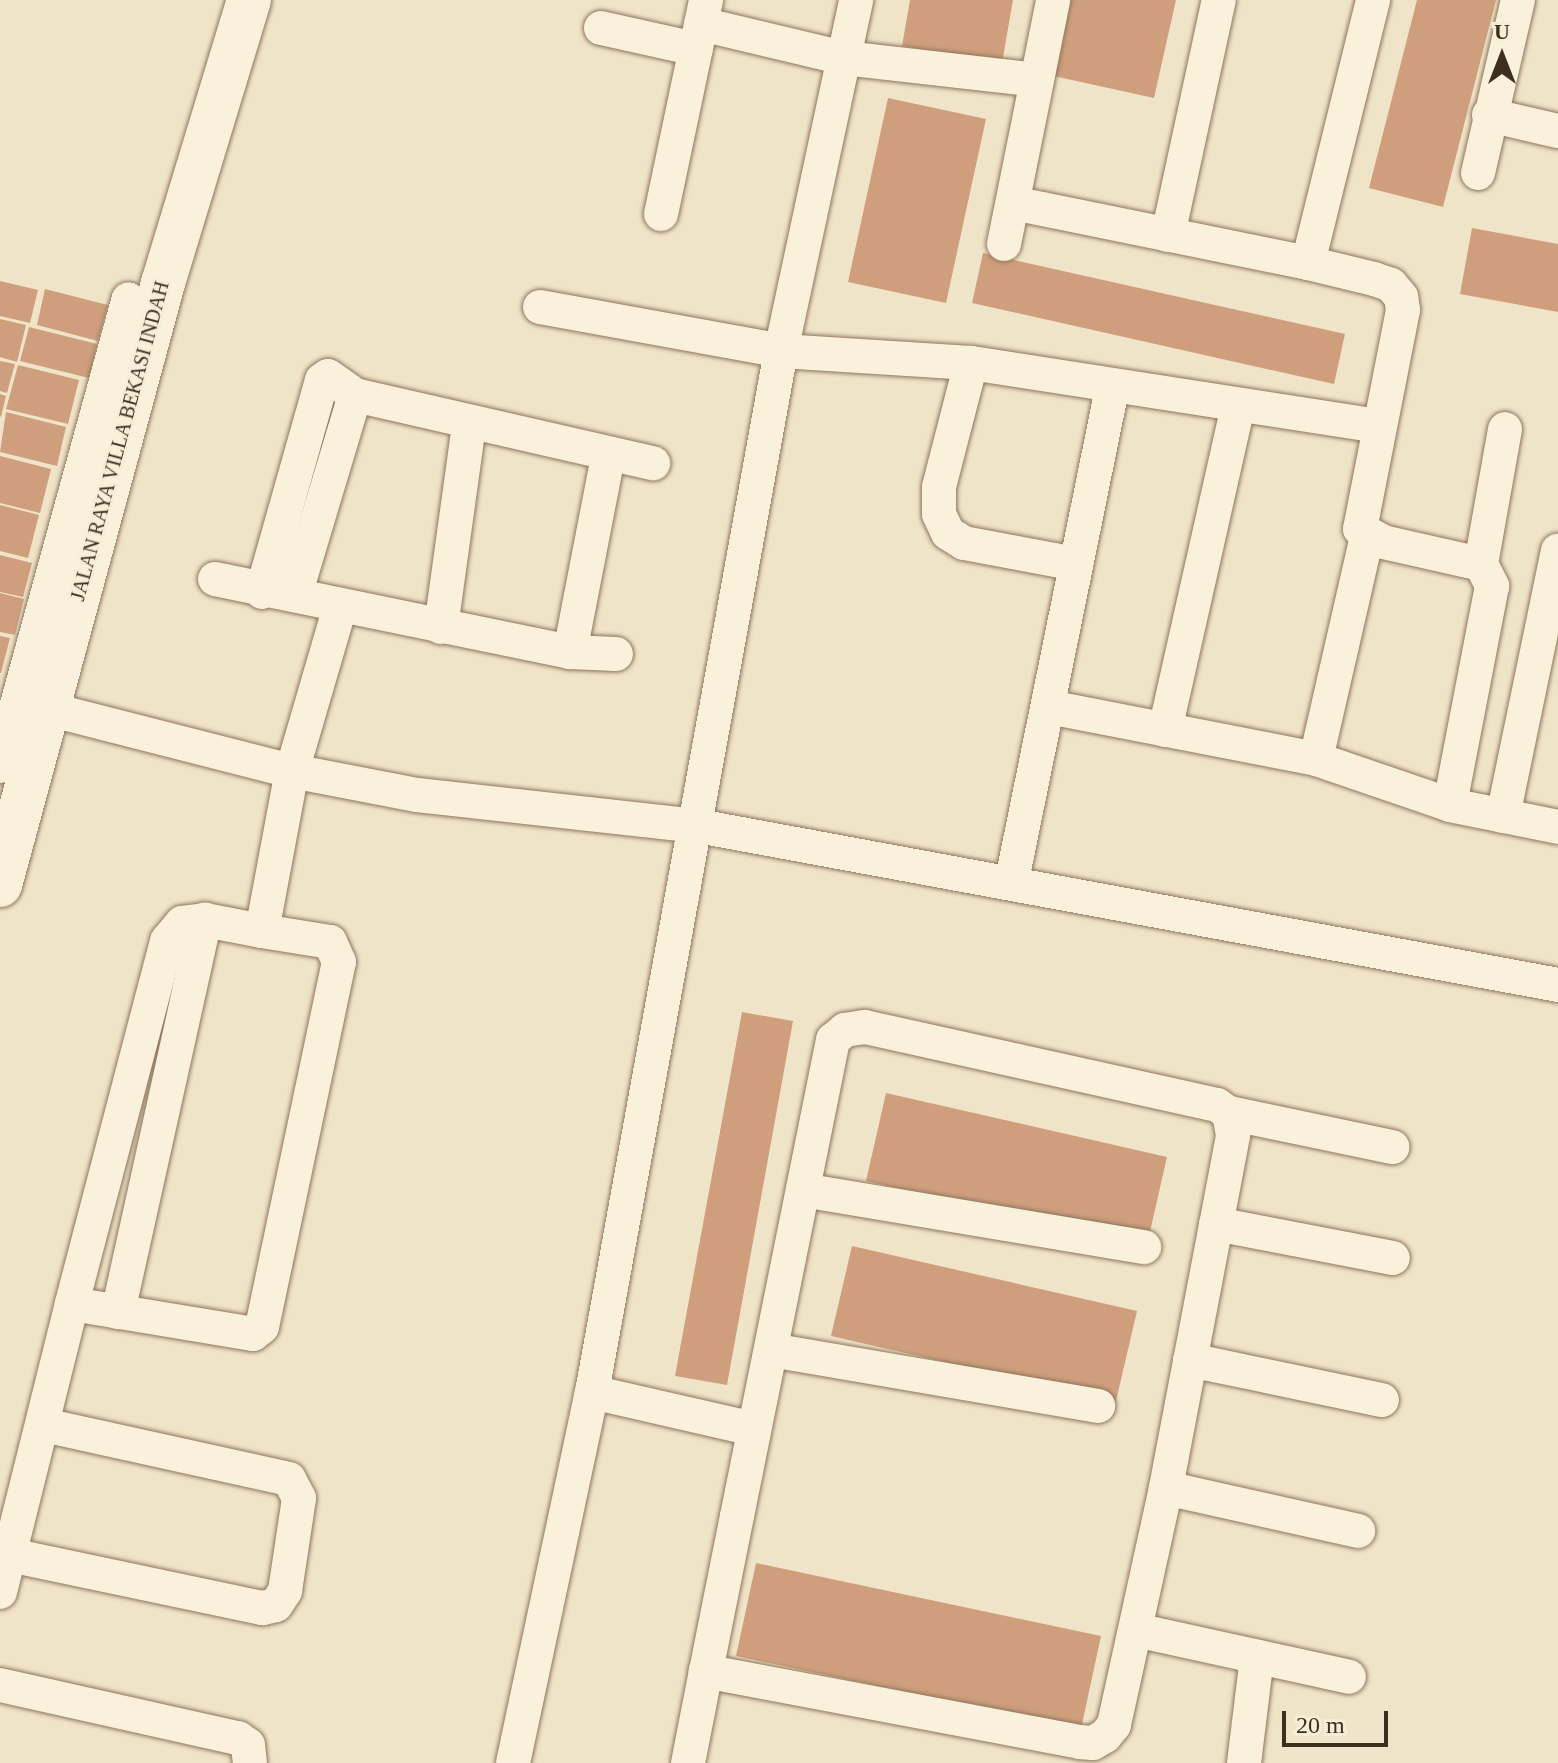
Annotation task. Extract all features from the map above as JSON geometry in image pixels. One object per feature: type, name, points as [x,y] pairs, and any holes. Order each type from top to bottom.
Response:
[{"type":"main road","name":"JALAN RAYA VILLA BEKASI INDAH","points":[[0,885],[163,283],[249,0]]},
{"type":"street","points":[[513,1763],[592,1392],[698,826],[781,351],[856,0]]},
{"type":"street","points":[[1004,244],[1053,0]]},
{"type":"street","points":[[1168,235],[1219,0]]},
{"type":"street","points":[[1308,263],[1373,0]]},
{"type":"street","points":[[1478,173],[1518,0]]},
{"type":"street","points":[[661,214],[701,24]]},
{"type":"street","points":[[601,28],[701,24],[844,58],[1037,80]]},
{"type":"street","points":[[1489,115],[1558,131]]},
{"type":"street","points":[[1013,203],[1308,263],[1391,285],[1401,297],[1400,325],[1376,426],[1359,519],[1367,536],[1316,759]]},
{"type":"street","points":[[0,766],[129,299]]},
{"type":"street","points":[[540,307],[781,351],[971,363],[1112,389],[1376,426]]},
{"type":"street","points":[[971,363],[939,487],[939,514],[948,533],[964,543],[1076,564]]},
{"type":"street","points":[[1012,880],[1112,389]]},
{"type":"street","points":[[279,593],[355,395],[608,457],[653,463]]},
{"type":"street","points":[[1165,730],[1238,407]]},
{"type":"street","points":[[441,627],[469,424]]},
{"type":"street","points":[[1450,805],[1492,586],[1481,564],[1505,429]]},
{"type":"street","points":[[570,652],[608,457]]},
{"type":"street","points":[[1367,536],[1481,564]]},
{"type":"street","points":[[1503,816],[1558,551]]},
{"type":"street","points":[[215,579],[570,652],[616,654]]},
{"type":"street","points":[[262,931],[292,771],[340,607]]},
{"type":"street","points":[[1049,707],[1316,759],[1450,805],[1558,827]]},
{"type":"street","points":[[48,709],[292,771],[417,795],[698,826],[1012,880],[1558,985]]},
{"type":"street","points":[[118,1312],[205,920]]},
{"type":"street","points":[[0,1592],[72,1304],[167,941],[182,923],[205,920],[330,942],[339,962],[262,1327],[253,1334],[72,1304]]},
{"type":"street","points":[[688,1763],[833,1040],[845,1030],[865,1027],[1217,1105],[1229,1113],[1392,1147]]},
{"type":"street","points":[[706,1671],[1093,1743],[1114,1725],[1166,1488],[1233,1136],[1229,1113]]},
{"type":"street","points":[[803,1190],[1144,1247]]},
{"type":"street","points":[[1216,1224],[1393,1258]]},
{"type":"street","points":[[771,1350],[1098,1406]]},
{"type":"street","points":[[1190,1360],[1382,1400]]},
{"type":"street","points":[[592,1392],[754,1429]]},
{"type":"street","points":[[10,1555],[262,1608],[276,1605],[285,1591],[299,1498],[289,1479],[44,1425]]},
{"type":"street","points":[[1166,1488],[1358,1531]]},
{"type":"street","points":[[1136,1630],[1349,1677]]},
{"type":"street","points":[[1244,1763],[1257,1657]]},
{"type":"street","points":[[0,1685],[238,1738],[248,1745],[250,1763]]},
{"type":"building","points":[[910,0],[1013,0],[1002,63],[902,46]]},
{"type":"building","points":[[1066,0],[1176,0],[1154,98],[1049,75]]},
{"type":"building","points":[[1417,0],[1496,0],[1443,207],[1369,188]]},
{"type":"building","points":[[888,98],[986,119],[946,303],[848,282]]},
{"type":"building","points":[[1472,228],[1558,244],[1558,312],[1460,294]]},
{"type":"building","points":[[983,253],[1345,334],[1334,384],[972,303]]},
{"type":"building","points":[[0,281],[38,290],[30,323],[0,316]]},
{"type":"building","points":[[45,289],[108,305],[98,341],[37,325]]},
{"type":"building","points":[[0,319],[26,325],[17,362],[0,357]]},
{"type":"building","points":[[29,327],[97,344],[89,378],[20,361]]},
{"type":"building","points":[[0,361],[15,364],[7,393],[0,391]]},
{"type":"building","points":[[18,365],[79,380],[68,424],[6,409]]},
{"type":"building","points":[[0,394],[6,396],[1,417],[0,416]]},
{"type":"building","points":[[6,412],[66,427],[57,466],[0,452]]},
{"type":"building","points":[[0,456],[51,469],[40,513],[0,503]]},
{"type":"building","points":[[0,505],[39,515],[28,558],[0,551]]},
{"type":"building","points":[[0,555],[32,563],[23,597],[0,592]]},
{"type":"building","points":[[0,593],[24,599],[15,635],[0,632]]},
{"type":"building","points":[[0,636],[10,638],[1,673],[0,673]]},
{"type":"building","points":[[742,1012],[793,1021],[727,1385],[675,1376]]},
{"type":"building","points":[[886,1093],[1167,1157],[1147,1245],[866,1181]]},
{"type":"building","points":[[852,1246],[1137,1311],[1116,1401],[831,1336]]},
{"type":"building","points":[[756,1563],[1101,1636],[1081,1729],[736,1656]]}]
